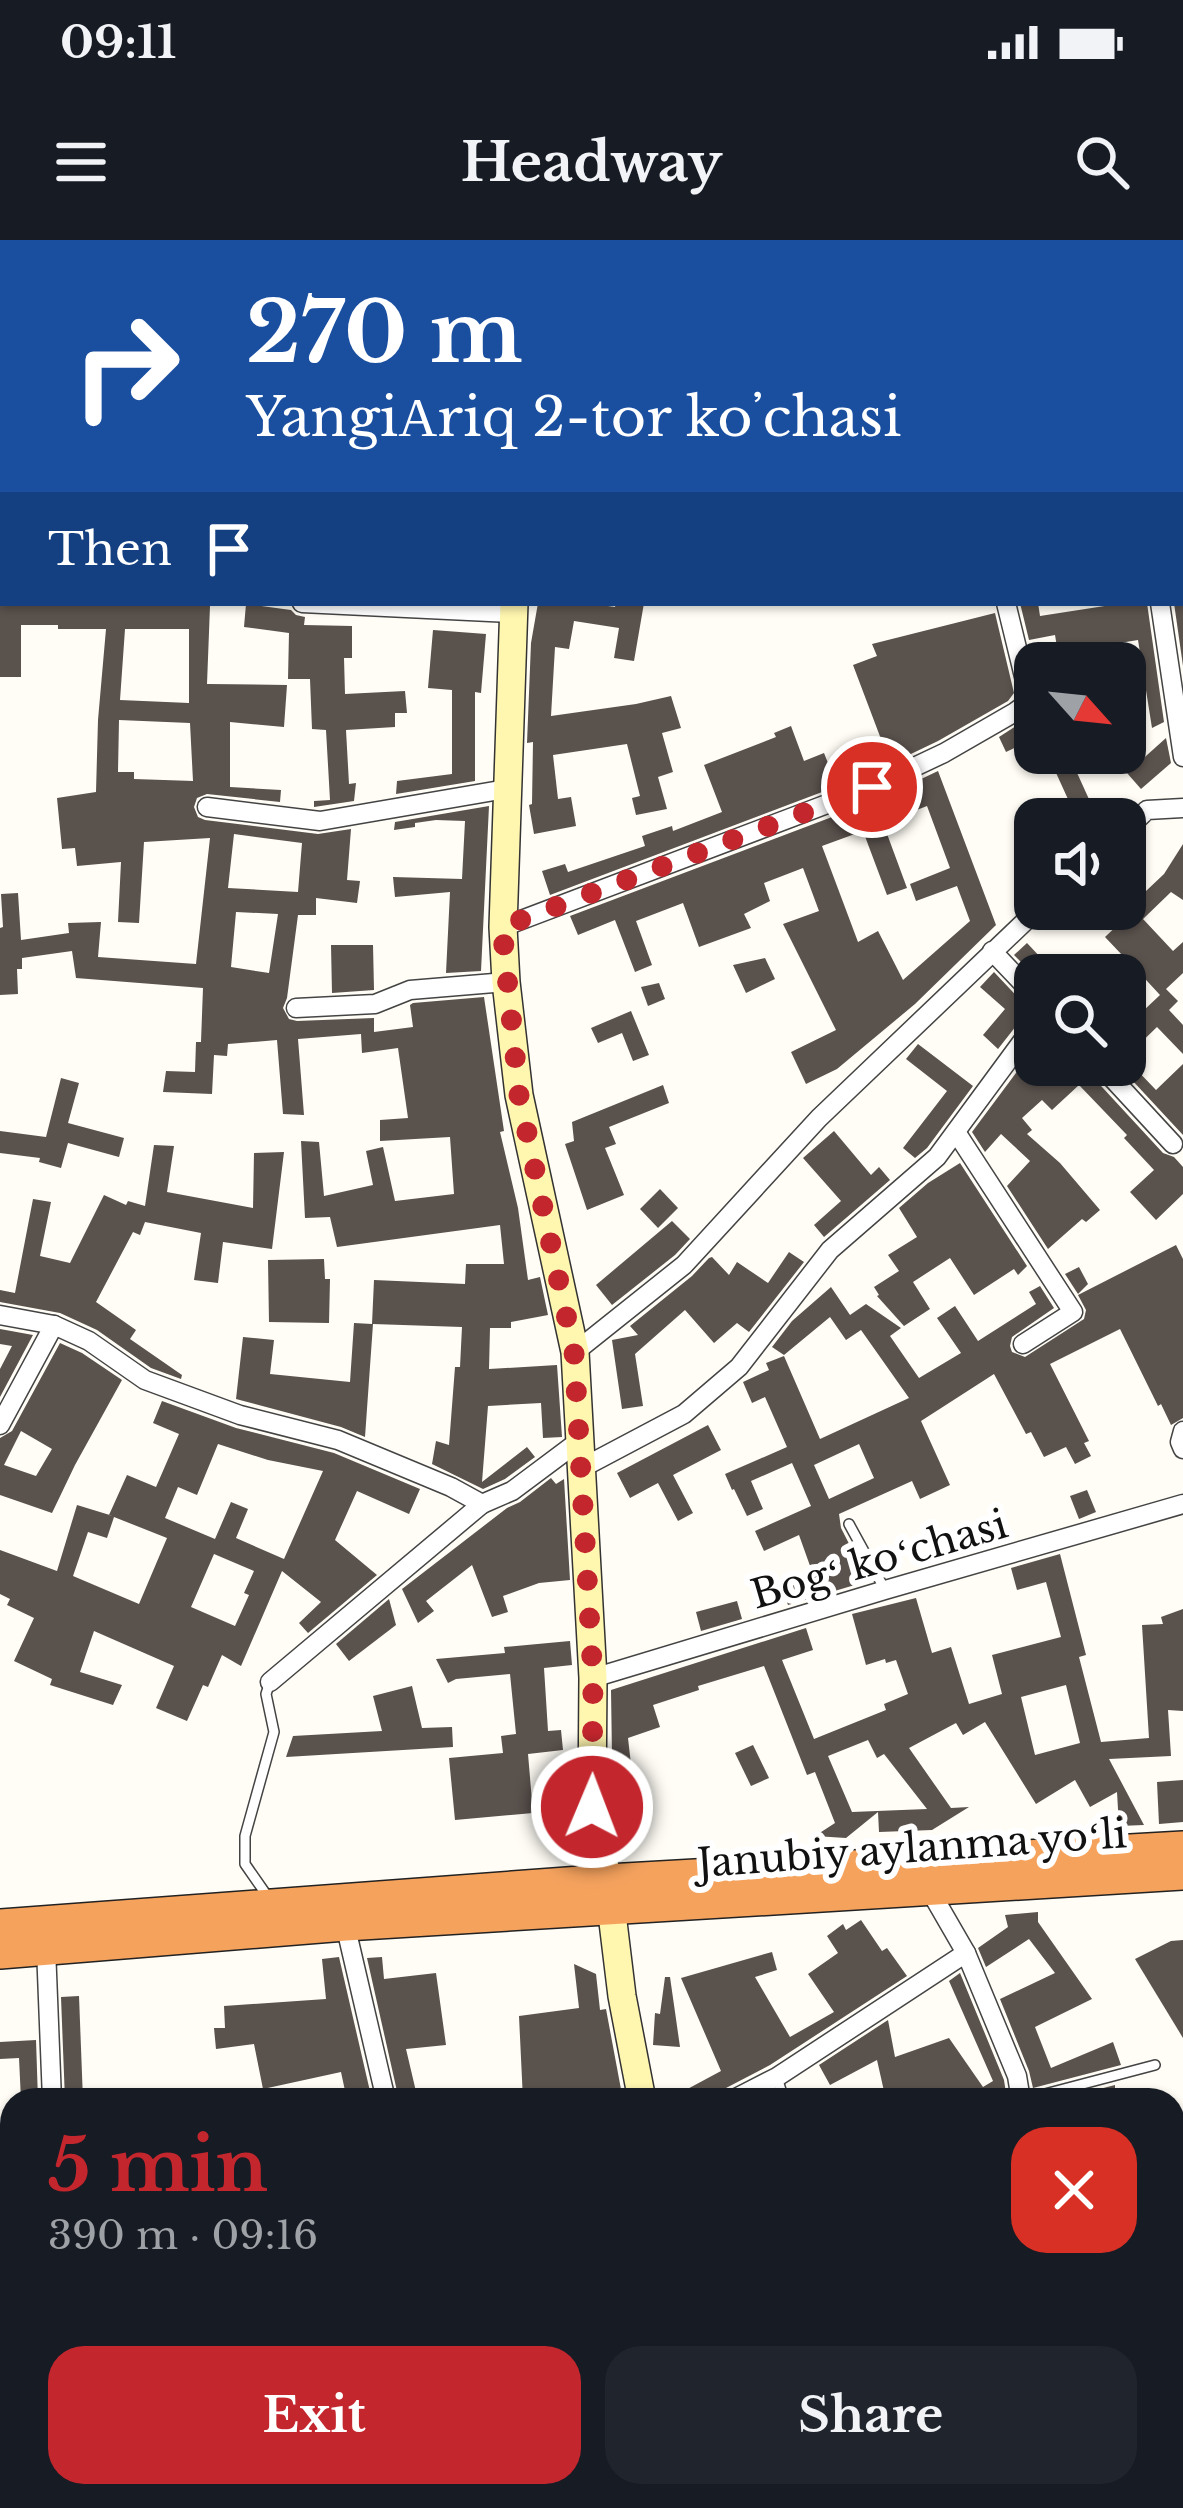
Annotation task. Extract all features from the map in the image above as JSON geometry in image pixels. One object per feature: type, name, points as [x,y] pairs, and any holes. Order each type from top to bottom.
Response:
[{"type":"highway","name":"Janubiy aylanma yoʻli","points":[[0,1952],[1183,1848]]},
{"type":"highway","name":"Janubiy aylanma yoʻli","points":[[0,1926],[276,1905],[929,1889],[1183,1873]]},
{"type":"street","points":[[429,606],[513,608],[502,927],[506,982],[519,1095],[574,1352],[593,1678],[592,1807],[640,2088]]},
{"type":"street","points":[[502,927],[872,787],[1015,712],[1026,704],[1028,693],[1007,606]]},
{"type":"street","points":[[1160,606],[1183,757]]},
{"type":"street","points":[[207,807],[320,821],[506,789]]},
{"type":"street","points":[[1146,812],[1183,808]]},
{"type":"street","points":[[574,1352],[684,1265],[819,1118],[1015,930]]},
{"type":"street","points":[[992,951],[1014,974]]},
{"type":"street","points":[[296,1008],[375,1004],[410,990],[506,982]]},
{"type":"street","points":[[270,1682],[482,1504],[579,1455],[684,1414],[740,1367],[830,1250],[937,1156],[1014,1053]]},
{"type":"street","points":[[1120,1086],[1174,1144]]},
{"type":"street","points":[[956,1132],[1072,1312],[1023,1344]]},
{"type":"street","points":[[0,1315],[54,1325],[89,1341],[145,1381],[240,1415],[338,1440],[482,1504]]},
{"type":"street","points":[[0,1425],[54,1325]]},
{"type":"street","points":[[1183,1432],[1183,1449]]},
{"type":"street","name":"Bogʻ koʻchasi","points":[[593,1678],[1183,1504]]},
{"type":"street","points":[[929,1889],[966,1953],[1019,2088]]},
{"type":"street","points":[[345,1924],[383,2088]]},
{"type":"street","points":[[46,1948],[52,2088]]},
{"type":"street","points":[[755,2088],[966,1953]]},
{"type":"lane","points":[[849,1524],[885,1590]]},
{"type":"lane","points":[[270,1682],[266,1694],[274,1732],[245,1836],[245,1864],[276,1905]]},
{"type":"lane","points":[[1067,2088],[1155,2065]]},
{"type":"lane","points":[[777,2077],[780,2088]]},
{"type":"building","points":[[0,606],[210,606],[207,684],[287,685],[284,727],[230,722],[230,787],[281,790],[280,802],[207,794],[197,798],[198,817],[318,834],[351,829],[347,880],[360,881],[357,903],[316,898],[316,915],[298,915],[283,1008],[289,1019],[374,1018],[374,1032],[413,1027],[413,1003],[484,997],[504,1131],[500,1132],[528,1280],[540,1277],[548,1315],[511,1322],[511,1328],[490,1328],[489,1369],[557,1365],[562,1437],[543,1438],[541,1403],[488,1406],[482,1482],[527,1447],[535,1457],[505,1479],[483,1489],[432,1464],[436,1441],[449,1445],[462,1327],[373,1324],[365,1437],[236,1399],[243,1337],[274,1340],[270,1374],[350,1382],[354,1323],[372,1324],[374,1280],[465,1284],[466,1264],[504,1264],[500,1225],[337,1247],[330,1217],[305,1218],[301,1141],[319,1142],[324,1196],[373,1185],[366,1151],[383,1147],[395,1201],[454,1194],[450,1137],[380,1141],[380,1120],[408,1118],[398,1048],[362,1053],[361,1034],[298,1039],[304,1115],[283,1114],[277,1040],[228,1044],[227,1056],[214,1055],[212,1094],[163,1092],[166,1071],[195,1072],[203,988],[76,978],[72,951],[22,958],[22,969],[17,969],[18,994],[0,995],[1,894],[18,893],[21,940],[69,933],[68,923],[101,922],[98,957],[196,964],[210,838],[144,842],[139,923],[118,922],[121,862],[77,866],[75,848],[62,849],[57,798],[96,792],[106,629],[21,625],[21,677],[0,677]],"holes":[[[125,629],[189,629],[189,703],[120,700]],[[119,720],[190,723],[193,781],[134,779],[134,772],[118,772]],[[234,834],[302,843],[298,892],[228,888]],[[236,912],[278,914],[269,973],[231,967]]]},
{"type":"building","points":[[246,606],[291,610],[305,617],[304,625],[352,626],[352,658],[344,658],[345,694],[405,691],[407,713],[395,713],[395,727],[346,730],[349,784],[356,783],[354,801],[314,807],[314,801],[330,800],[326,730],[312,729],[310,679],[288,679],[289,633],[244,627]]},
{"type":"building","points":[[537,606],[643,606],[634,661],[614,658],[619,628],[574,621],[569,649],[555,647],[551,716],[671,696],[681,728],[662,733],[673,772],[658,777],[667,809],[636,815],[632,798],[640,796],[627,744],[553,755],[558,799],[571,797],[576,826],[534,834],[529,805],[533,742],[527,743],[531,643]]},
{"type":"building","points":[[1021,606],[1038,606],[1040,616],[1105,606],[1147,606],[1164,722],[1152,728],[1146,642],[1056,642],[1055,635],[1029,640]]},
{"type":"building","points":[[1174,606],[1183,606],[1183,666]]},
{"type":"building","points":[[995,613],[1014,693],[938,741],[867,775],[550,895],[542,871],[565,864],[568,872],[645,846],[642,836],[672,826],[673,831],[722,812],[704,765],[776,737],[774,733],[791,726],[804,761],[824,753],[830,768],[884,747],[853,665],[877,656],[872,644]]},
{"type":"building","points":[[433,630],[486,634],[481,693],[475,692],[475,781],[396,794],[397,781],[452,774],[452,690],[428,688]]},
{"type":"building","points":[[1014,727],[1014,748],[1006,752],[999,737]]},
{"type":"building","points":[[1166,738],[1171,763],[1141,789],[1128,774],[1146,774],[1146,756]]},
{"type":"building","points":[[938,771],[996,925],[915,1004],[837,1069],[806,1084],[791,1052],[836,1030],[783,924],[819,911],[803,868],[764,883],[770,901],[744,914],[751,928],[699,947],[683,903],[636,921],[652,965],[635,972],[615,920],[578,935],[570,916],[877,800]],"holes":[[[927,806],[950,868],[910,884],[916,901],[957,886],[970,921],[903,980],[878,931],[858,942],[822,846],[863,831],[887,895],[907,888],[883,823]]]},
{"type":"building","points":[[1057,774],[1078,774],[1088,798],[1067,798]]},
{"type":"building","points":[[489,806],[481,971],[446,973],[450,892],[395,897],[393,877],[462,879],[465,821],[436,820],[394,830],[395,822]]},
{"type":"building","points":[[1183,844],[1183,900],[1171,892],[1146,916],[1146,891],[1164,874]]},
{"type":"building","points":[[1146,922],[1173,951],[1183,942],[1183,973],[1166,989],[1178,1001],[1169,1010],[1183,1025],[1183,1054],[1157,1027],[1146,1038],[1146,1008],[1160,995],[1146,980],[1146,954],[1121,954],[1105,937],[1112,930],[1146,930]]},
{"type":"building","points":[[1027,943],[1037,954],[1015,954]]},
{"type":"building","points":[[331,945],[373,945],[374,990],[332,993]]},
{"type":"building","points":[[765,958],[775,979],[746,993],[733,965]]},
{"type":"building","points":[[994,972],[1014,993],[1014,1029],[998,1049],[983,1035],[1005,1009],[980,987]]},
{"type":"building","points":[[659,983],[665,999],[648,1006],[641,987]]},
{"type":"building","points":[[631,1011],[649,1055],[633,1061],[622,1033],[598,1043],[591,1028]]},
{"type":"building","points":[[918,1044],[973,1086],[915,1158],[903,1148],[947,1091],[906,1059]]},
{"type":"building","points":[[1183,1064],[1183,1135],[1138,1086],[1146,1086],[1146,1080],[1156,1090]]},
{"type":"building","points":[[1014,1076],[1014,1086],[1078,1086],[1052,1110],[1042,1100],[1022,1118],[1032,1130],[1027,1134],[1060,1163],[1100,1210],[1086,1222],[1082,1219],[1048,1249],[1007,1186],[1030,1161],[1001,1134],[985,1152],[972,1132]]},
{"type":"building","points":[[61,1078],[79,1083],[68,1123],[124,1138],[119,1157],[68,1143],[61,1168],[39,1162],[40,1158],[0,1153],[0,1131],[46,1137]]},
{"type":"building","points":[[663,1085],[669,1103],[609,1127],[616,1144],[605,1148],[624,1195],[587,1210],[565,1144],[574,1141],[572,1122]]},
{"type":"building","points":[[1080,1086],[1101,1086],[1163,1153],[1183,1167],[1183,1194],[1156,1220],[1130,1192],[1154,1170],[1124,1138],[1127,1135]]},
{"type":"building","points":[[834,1131],[871,1175],[879,1167],[890,1180],[824,1237],[814,1225],[841,1201],[803,1158]]},
{"type":"building","points":[[154,1145],[174,1146],[167,1192],[253,1208],[254,1153],[284,1152],[272,1249],[223,1242],[218,1283],[194,1280],[201,1233],[145,1222],[140,1235],[133,1232],[96,1302],[136,1330],[130,1339],[182,1375],[181,1379],[151,1368],[97,1330],[60,1313],[0,1302],[0,1290],[15,1293],[33,1199],[51,1202],[40,1256],[70,1263],[104,1195],[126,1205],[128,1201],[145,1206]]},
{"type":"building","points":[[960,1163],[1027,1266],[1018,1275],[1014,1269],[974,1295],[950,1258],[913,1282],[930,1309],[904,1326],[874,1287],[899,1271],[888,1255],[917,1237],[899,1208]]},
{"type":"building","points":[[660,1189],[678,1208],[658,1228],[640,1209]]},
{"type":"building","points":[[672,1221],[690,1239],[612,1305],[596,1285]]},
{"type":"building","points":[[1176,1245],[1183,1259],[1183,1418],[1171,1425],[1120,1329],[1050,1364],[1089,1441],[1084,1443],[1091,1456],[1075,1464],[1066,1447],[1044,1457],[994,1374],[921,1421],[950,1485],[920,1499],[912,1481],[839,1514],[841,1528],[868,1581],[788,1605],[782,1588],[814,1577],[799,1535],[764,1551],[755,1531],[811,1506],[792,1463],[751,1481],[763,1509],[747,1516],[732,1490],[725,1474],[787,1447],[765,1397],[752,1403],[743,1382],[769,1370],[766,1363],[784,1356],[820,1439],[909,1398],[861,1330],[846,1340],[830,1317],[784,1355],[772,1347],[792,1321],[831,1287],[850,1315],[866,1304],[901,1328],[890,1336],[919,1378],[961,1353],[937,1318],[955,1306],[978,1341],[1036,1304],[1029,1292],[1040,1286],[1054,1308],[1012,1337],[1012,1352],[1025,1357],[1084,1319],[1086,1310],[1078,1295]],"holes":[[[859,1444],[874,1478],[829,1499],[814,1465]]]},
{"type":"building","points":[[789,1252],[804,1262],[749,1332],[737,1323],[714,1343],[685,1310],[635,1354],[643,1406],[622,1409],[612,1340],[638,1335],[630,1326],[709,1258],[729,1275],[737,1262],[768,1283]]},
{"type":"building","points":[[324,1259],[325,1279],[330,1279],[329,1323],[269,1322],[268,1260]]},
{"type":"building","points":[[1079,1267],[1088,1284],[1078,1294],[1065,1274]]},
{"type":"building","points":[[0,1329],[33,1335],[0,1397],[0,1369],[12,1346],[0,1344]]},
{"type":"building","points":[[60,1343],[122,1380],[52,1513],[0,1495],[0,1438],[12,1431]],"holes":[[[21,1431],[52,1449],[36,1476],[4,1465]]]},
{"type":"building","points":[[162,1401],[236,1428],[334,1453],[420,1489],[409,1514],[357,1491],[335,1540],[377,1575],[308,1633],[299,1623],[321,1602],[282,1571],[241,1666],[222,1655],[187,1721],[156,1708],[174,1666],[94,1631],[80,1672],[122,1685],[113,1705],[50,1685],[52,1679],[14,1661],[34,1618],[7,1605],[10,1599],[0,1594],[0,1550],[57,1571],[77,1505],[109,1515],[127,1475],[156,1487],[179,1434],[153,1423]],"holes":[[[218,1444],[323,1471],[284,1559],[236,1538],[248,1509],[231,1502],[215,1539],[165,1518],[178,1487],[197,1495]],[[114,1517],[167,1538],[139,1604],[73,1576],[88,1532],[107,1538]],[[214,1554],[254,1571],[235,1626],[191,1607]]]},
{"type":"building","points":[[708,1425],[721,1450],[673,1475],[693,1513],[678,1521],[658,1483],[630,1498],[617,1473]]},
{"type":"building","points":[[551,1478],[556,1484],[564,1479],[570,1580],[539,1583],[503,1596],[508,1612],[492,1617],[472,1565],[426,1601],[434,1611],[418,1623],[402,1589]]},
{"type":"building","points":[[1087,1490],[1096,1512],[1079,1519],[1070,1496]]},
{"type":"building","points":[[976,1524],[984,1547],[936,1561],[928,1541]]},
{"type":"building","points":[[1060,1554],[1086,1655],[1079,1657],[1101,1742],[1149,1738],[1142,1625],[1163,1624],[1161,1617],[1183,1609],[1183,1711],[1168,1710],[1171,1756],[1109,1759],[1144,1825],[1119,1826],[1117,1792],[1090,1807],[1075,1780],[1036,1804],[985,1722],[963,1735],[956,1723],[909,1748],[951,1808],[969,1807],[932,1830],[879,1832],[878,1812],[846,1838],[815,1836],[835,1823],[815,1772],[807,1775],[764,1666],[653,1705],[660,1727],[628,1738],[634,1791],[648,1789],[651,1812],[637,1814],[638,1825],[620,1827],[611,1690],[806,1628],[813,1650],[782,1660],[814,1739],[886,1710],[884,1704],[908,1694],[896,1660],[866,1665],[852,1614],[916,1598],[932,1653],[951,1647],[969,1704],[1002,1694],[992,1655],[1061,1637],[1046,1582],[1017,1590],[1011,1568]],"holes":[[[1066,1685],[1080,1743],[1035,1755],[1021,1697]],[[868,1740],[877,1758],[884,1754],[927,1809],[852,1812],[828,1756]]]},
{"type":"building","points":[[389,1599],[396,1625],[349,1661],[336,1644]]},
{"type":"building","points":[[737,1601],[742,1619],[701,1631],[696,1612]]},
{"type":"building","points":[[570,1641],[572,1665],[544,1668],[548,1731],[561,1730],[563,1750],[528,1754],[533,1813],[455,1820],[449,1758],[503,1753],[501,1736],[516,1734],[510,1674],[448,1683],[436,1659]]},
{"type":"building","points":[[412,1686],[422,1728],[452,1727],[453,1747],[286,1757],[293,1736],[382,1731],[373,1696]]},
{"type":"building","points":[[753,1745],[769,1778],[751,1786],[735,1753]]},
{"type":"building","points":[[1183,1780],[1183,1822],[1159,1824],[1157,1782]]},
{"type":"building","points":[[1038,1912],[1038,1922],[1092,1999],[1035,2027],[1051,2068],[1113,2042],[1121,2065],[1033,2088],[1000,1999],[1055,1973],[1029,1939],[986,1967],[978,1948],[1008,1927],[1005,1915]]},
{"type":"building","points":[[861,1920],[907,1976],[726,2088],[689,2088],[721,2071],[681,1978],[772,1952],[777,1970],[755,1977],[790,2037],[834,2012],[808,1974],[838,1953],[827,1936],[843,1924],[846,1930]]},
{"type":"building","points":[[1183,1940],[1183,2038],[1135,1959]]},
{"type":"building","points":[[339,1957],[369,2088],[344,2088],[341,2072],[263,2088],[254,2044],[216,2049],[214,2028],[225,2028],[224,2006],[326,1999],[322,1959]]},
{"type":"building","points":[[382,1957],[384,1979],[436,1973],[446,2045],[406,2049],[415,2088],[396,2088],[367,1958]]},
{"type":"building","points":[[574,1964],[596,1974],[600,2010],[606,2009],[621,2088],[522,2088],[519,2016],[579,2008]]},
{"type":"building","points":[[960,1973],[1005,2088],[883,2088],[877,2060],[830,2085],[819,2065],[888,2020],[895,2057],[949,2038],[983,2087],[993,2081],[949,1981]]},
{"type":"building","points":[[665,1977],[670,1977],[680,2047],[653,2045]]},
{"type":"building","points":[[79,1996],[83,2088],[65,2088],[61,1997]]},
{"type":"building","points":[[36,2040],[38,2088],[20,2088],[19,2058],[0,2059],[0,2042]]},
{"type":"route","points":[[592,1807],[593,1678],[574,1352],[519,1095],[502,927],[872,787]]}]
